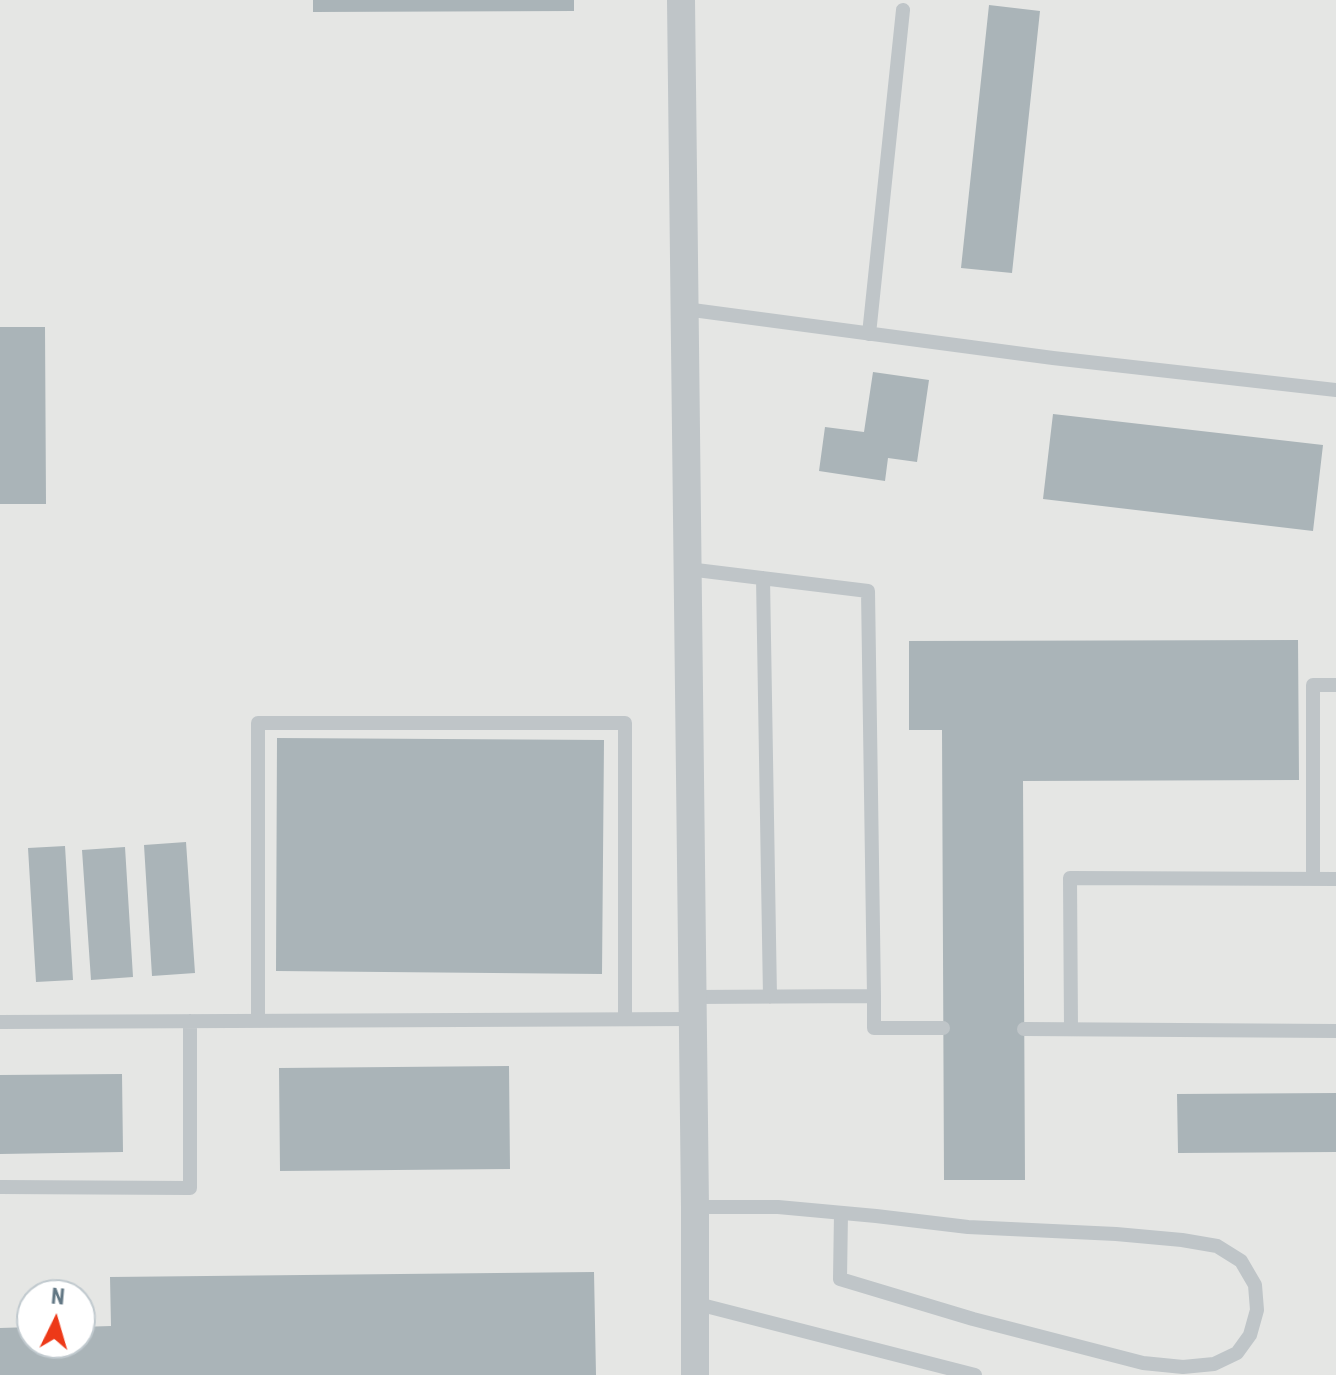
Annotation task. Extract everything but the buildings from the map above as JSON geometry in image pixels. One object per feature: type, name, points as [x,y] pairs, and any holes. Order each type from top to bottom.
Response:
[{"type":"street","points":[[681,0],[695,1375]]},
{"type":"lane","points":[[869,334],[903,10]]},
{"type":"lane","points":[[685,309],[1242,381],[1336,390]]},
{"type":"lane","points":[[688,569],[868,591],[874,1028],[943,1028]]},
{"type":"lane","points":[[763,578],[770,997]]},
{"type":"lane","points":[[1313,878],[1313,685],[1336,685]]},
{"type":"lane","points":[[258,1021],[258,723],[625,723],[625,1019]]},
{"type":"lane","points":[[1071,1029],[1070,878],[1336,879]]},
{"type":"lane","points":[[0,1022],[625,1019],[770,997],[874,996]]},
{"type":"lane","points":[[0,1187],[190,1188],[190,1021]]},
{"type":"lane","points":[[1024,1029],[1336,1031]]},
{"type":"lane","points":[[695,1207],[778,1207],[841,1213],[968,1227],[1116,1234],[1217,1246],[1241,1261],[1255,1285],[1257,1310],[1250,1335],[1237,1353],[1214,1364],[1183,1367],[1143,1363],[973,1319],[840,1279],[841,1213]]},
{"type":"lane","points":[[694,1303],[975,1375]]},
{"type":"shaded area","points":[[0,0],[1336,0],[1336,1375],[0,1375]]}]
